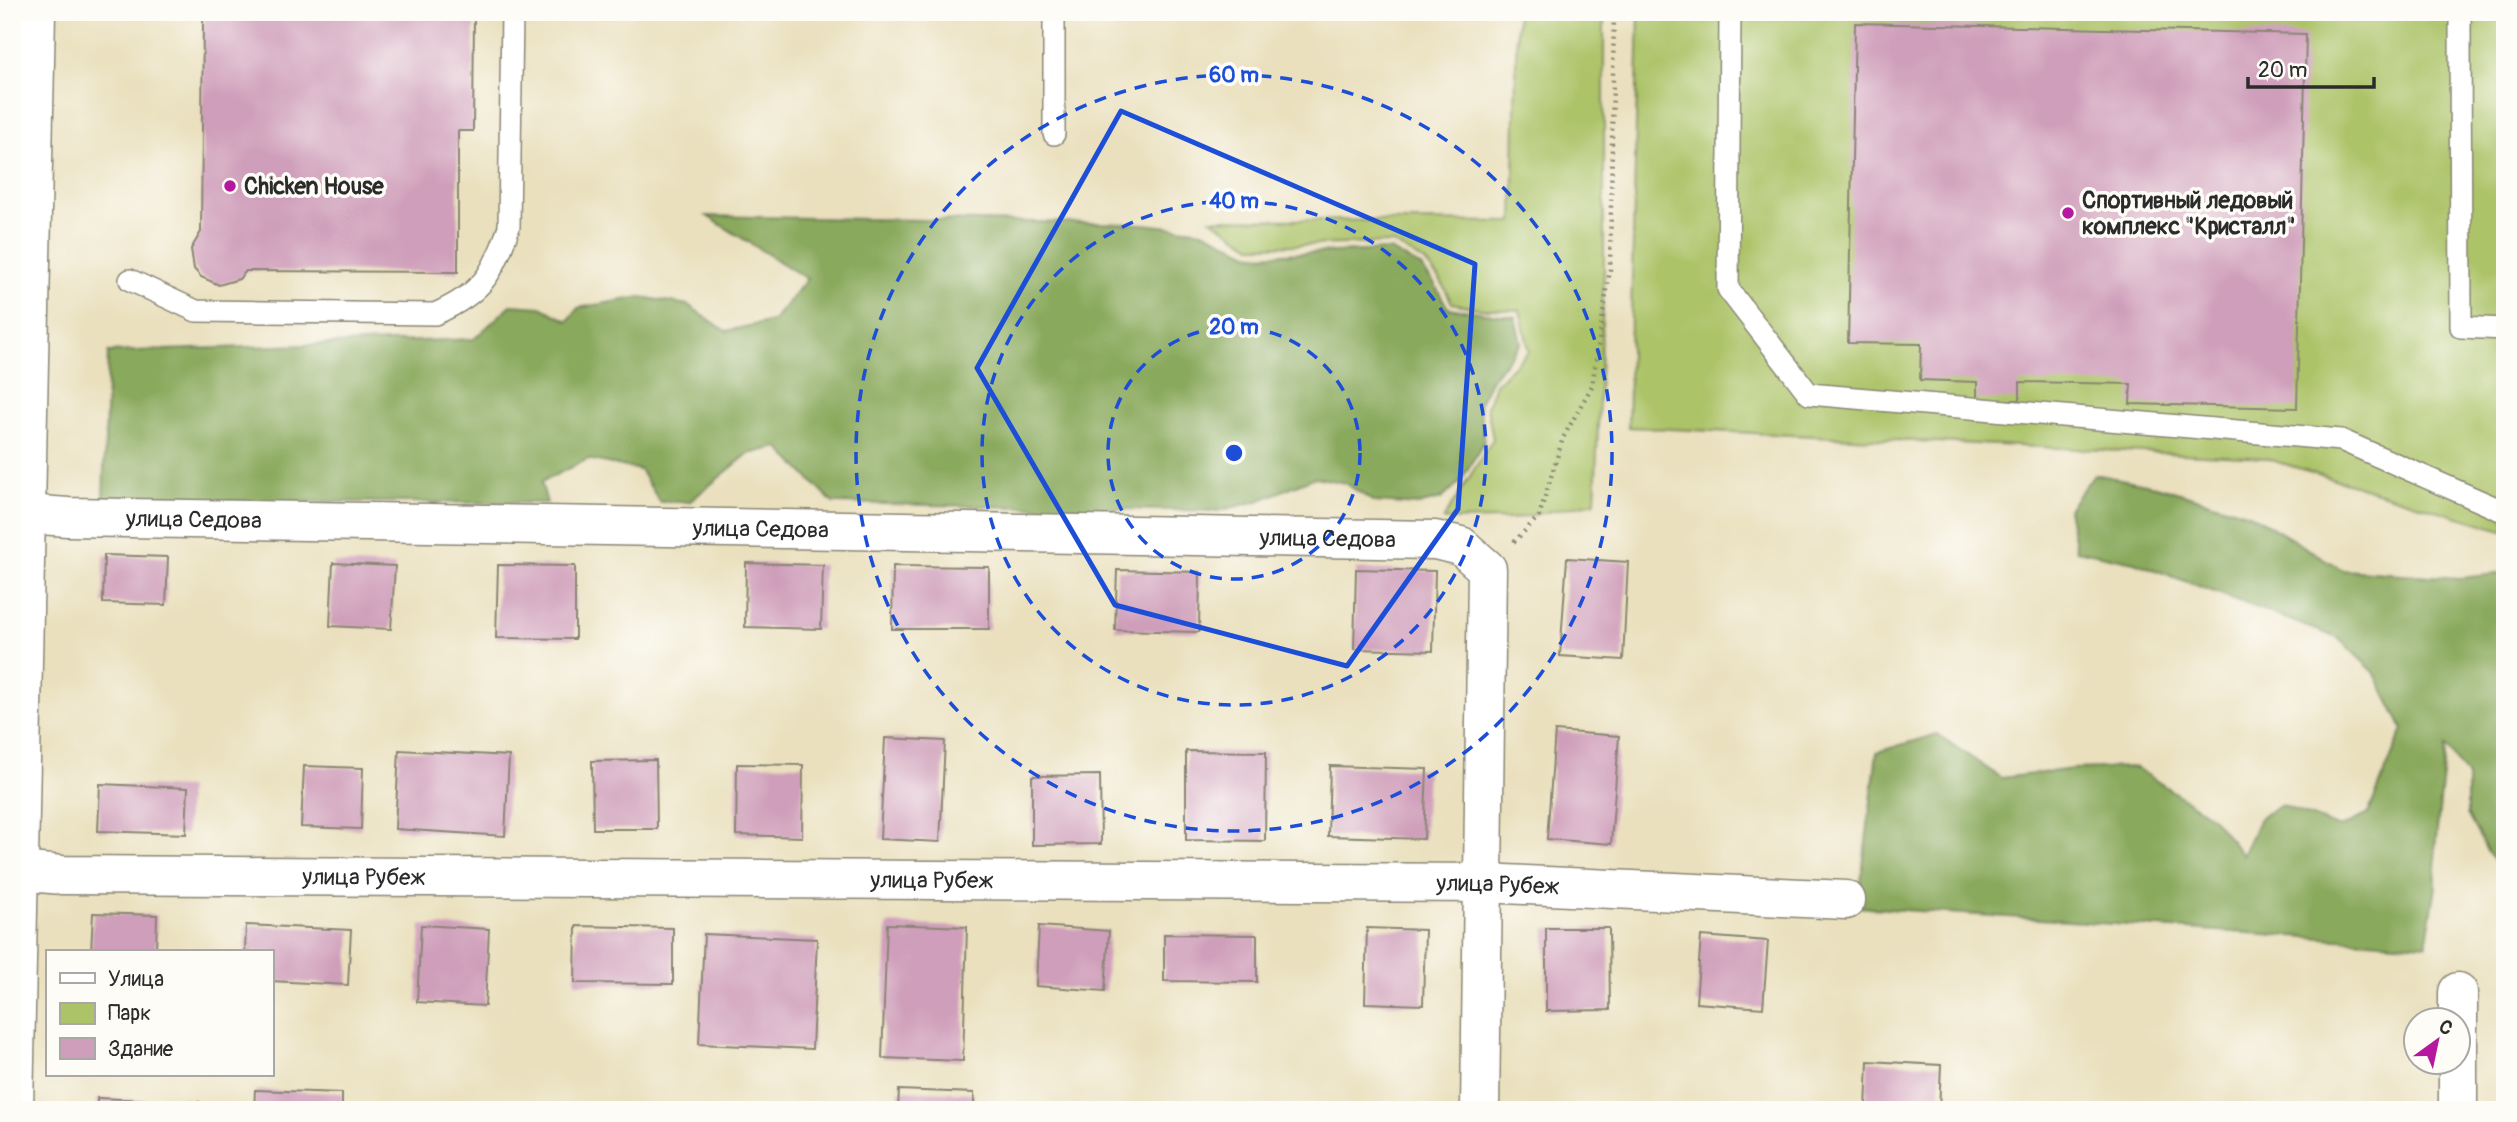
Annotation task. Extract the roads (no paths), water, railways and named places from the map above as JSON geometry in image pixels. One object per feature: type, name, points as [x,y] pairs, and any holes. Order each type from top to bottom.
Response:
[{"type":"street","points":[[14,1110],[36,12]]},
{"type":"street","name":"улица Седова","points":[[26,514],[68,517],[1435,540],[1461,546],[1486,569],[1483,883]]},
{"type":"street","name":"улица Рубеж","points":[[18,871],[76,875],[1483,883],[1846,900]]},
{"type":"street","points":[[1480,1110],[1483,883]]},
{"type":"street","points":[[2458,992],[2458,1110]]},
{"type":"lane","points":[[130,280],[196,311],[435,314],[463,301],[482,282],[499,258],[509,227],[512,12]]},
{"type":"lane","points":[[1054,12],[1054,134]]},
{"type":"lane","points":[[1730,12],[1728,289],[1809,394],[2341,440],[2505,512]]},
{"type":"lane","points":[[2460,12],[2461,327],[2505,329]]},
{"type":"place","name":"Chicken House","points":[[230,186]]},
{"type":"place","name":"Спортивный ледовый комплекс \"Кристалл\"","points":[[2068,213]]}]
